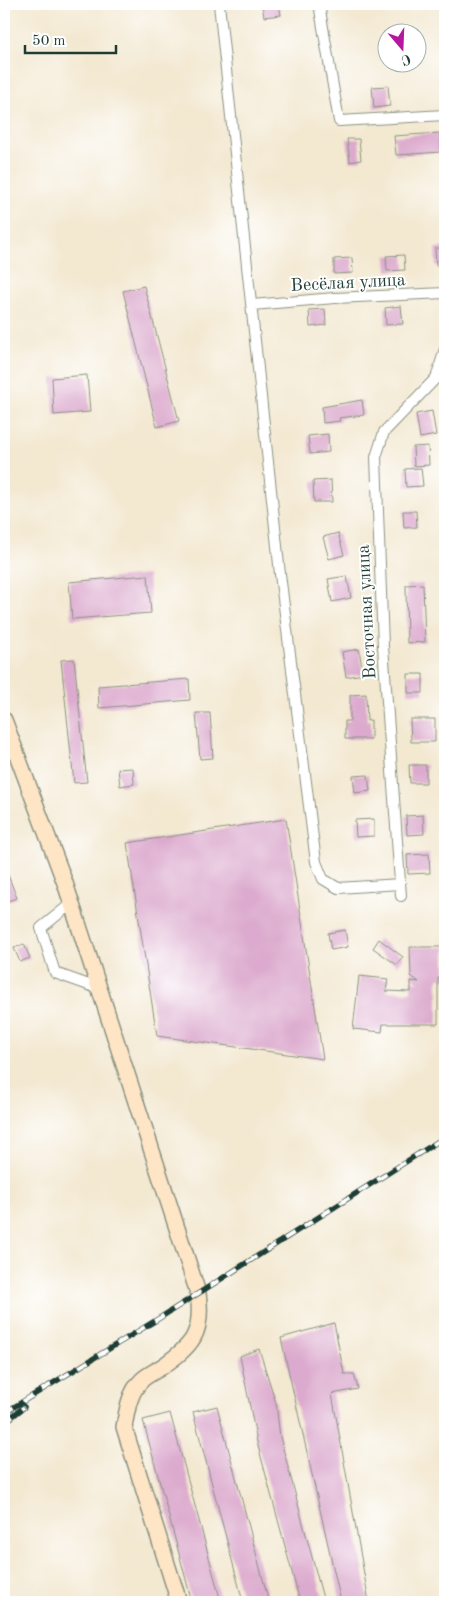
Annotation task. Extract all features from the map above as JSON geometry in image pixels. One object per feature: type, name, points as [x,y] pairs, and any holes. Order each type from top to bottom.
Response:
[{"type":"main road","points":[[4,720],[32,789],[72,903],[197,1286],[201,1310],[198,1328],[190,1345],[140,1381],[128,1405],[124,1427],[179,1602]]},
{"type":"street","points":[[219,4],[280,574],[316,862],[323,879],[338,888],[400,884]]},
{"type":"street","points":[[319,4],[339,121],[445,115]]},
{"type":"street","name":"Весёлая улица","points":[[252,305],[335,298],[445,294]]},
{"type":"street","name":"Восточная улица","points":[[401,896],[383,646],[376,457],[384,432],[436,378],[445,350]]},
{"type":"street","points":[[72,903],[41,928],[55,973],[100,989]]},
{"type":"building","points":[[262,4],[279,4],[281,15],[264,17]]},
{"type":"building","points":[[388,86],[390,106],[374,108],[372,87]]},
{"type":"building","points":[[440,133],[441,152],[396,155],[394,136]]},
{"type":"building","points":[[347,139],[359,139],[361,160],[350,162]]},
{"type":"building","points":[[435,248],[445,248],[445,266],[436,266]]},
{"type":"building","points":[[404,255],[405,270],[387,271],[386,256]]},
{"type":"building","points":[[352,258],[353,273],[334,274],[334,259]]},
{"type":"building","points":[[144,286],[179,421],[157,427],[123,291]]},
{"type":"building","points":[[401,306],[403,324],[386,325],[385,308]]},
{"type":"building","points":[[325,309],[326,325],[310,327],[309,310]]},
{"type":"building","points":[[87,375],[90,412],[54,415],[52,378]]},
{"type":"building","points":[[362,400],[364,415],[339,418],[340,421],[323,423],[322,407]]},
{"type":"building","points":[[432,411],[436,435],[420,438],[416,414]]},
{"type":"building","points":[[328,434],[329,452],[310,454],[308,436]]},
{"type":"building","points":[[428,446],[429,465],[414,466],[413,447]]},
{"type":"building","points":[[421,468],[423,486],[406,487],[405,469]]},
{"type":"building","points":[[331,480],[332,502],[314,502],[313,481]]},
{"type":"building","points":[[403,511],[416,511],[417,527],[404,528]]},
{"type":"building","points":[[338,533],[344,555],[329,559],[323,537]]},
{"type":"building","points":[[148,575],[151,613],[72,619],[69,582]]},
{"type":"building","points":[[347,576],[351,598],[332,602],[328,579]]},
{"type":"building","points":[[423,584],[425,642],[407,643],[406,585]]},
{"type":"building","points":[[359,649],[363,674],[346,677],[342,652]]},
{"type":"building","points":[[74,659],[87,782],[74,783],[61,660]]},
{"type":"building","points":[[408,674],[423,674],[423,693],[408,693]]},
{"type":"building","points":[[189,679],[190,700],[99,708],[98,686]]},
{"type":"building","points":[[366,694],[367,721],[371,720],[371,739],[345,739],[345,721],[350,721],[350,695]]},
{"type":"building","points":[[196,713],[210,713],[213,758],[200,759]]},
{"type":"building","points":[[410,719],[435,719],[435,742],[411,742]]},
{"type":"building","points":[[409,765],[426,765],[426,783],[410,783]]},
{"type":"building","points":[[133,768],[134,784],[120,786],[118,769]]},
{"type":"building","points":[[368,775],[370,791],[355,793],[353,776]]},
{"type":"building","points":[[423,815],[424,834],[407,835],[406,816]]},
{"type":"building","points":[[286,819],[323,1059],[157,1036],[127,843]]},
{"type":"building","points":[[374,819],[374,836],[356,837],[355,820]]},
{"type":"building","points":[[429,854],[430,873],[408,874],[407,855]]},
{"type":"building","points":[[4,865],[17,898],[4,902]]},
{"type":"building","points":[[345,930],[348,947],[331,950],[328,933]]},
{"type":"building","points":[[379,939],[403,957],[397,965],[373,948]]},
{"type":"building","points":[[24,944],[30,958],[20,962],[14,948]]},
{"type":"building","points":[[410,947],[445,947],[445,978],[438,978],[438,1024],[383,1024],[382,1032],[353,1029],[359,976],[388,979],[386,991],[411,992],[411,981],[419,982],[411,976]]},
{"type":"building","points":[[334,1323],[344,1374],[354,1374],[358,1389],[332,1394],[369,1602],[341,1602],[281,1338]]},
{"type":"building","points":[[259,1349],[276,1403],[280,1437],[324,1602],[300,1602],[257,1442],[240,1356]]},
{"type":"building","points":[[217,1406],[269,1602],[243,1602],[193,1412]]},
{"type":"building","points":[[170,1413],[221,1602],[192,1602],[143,1420]]},
{"type":"railway","points":[[4,1413],[158,1319],[445,1137]]},
{"type":"railway","points":[[4,1423],[24,1407]]}]
